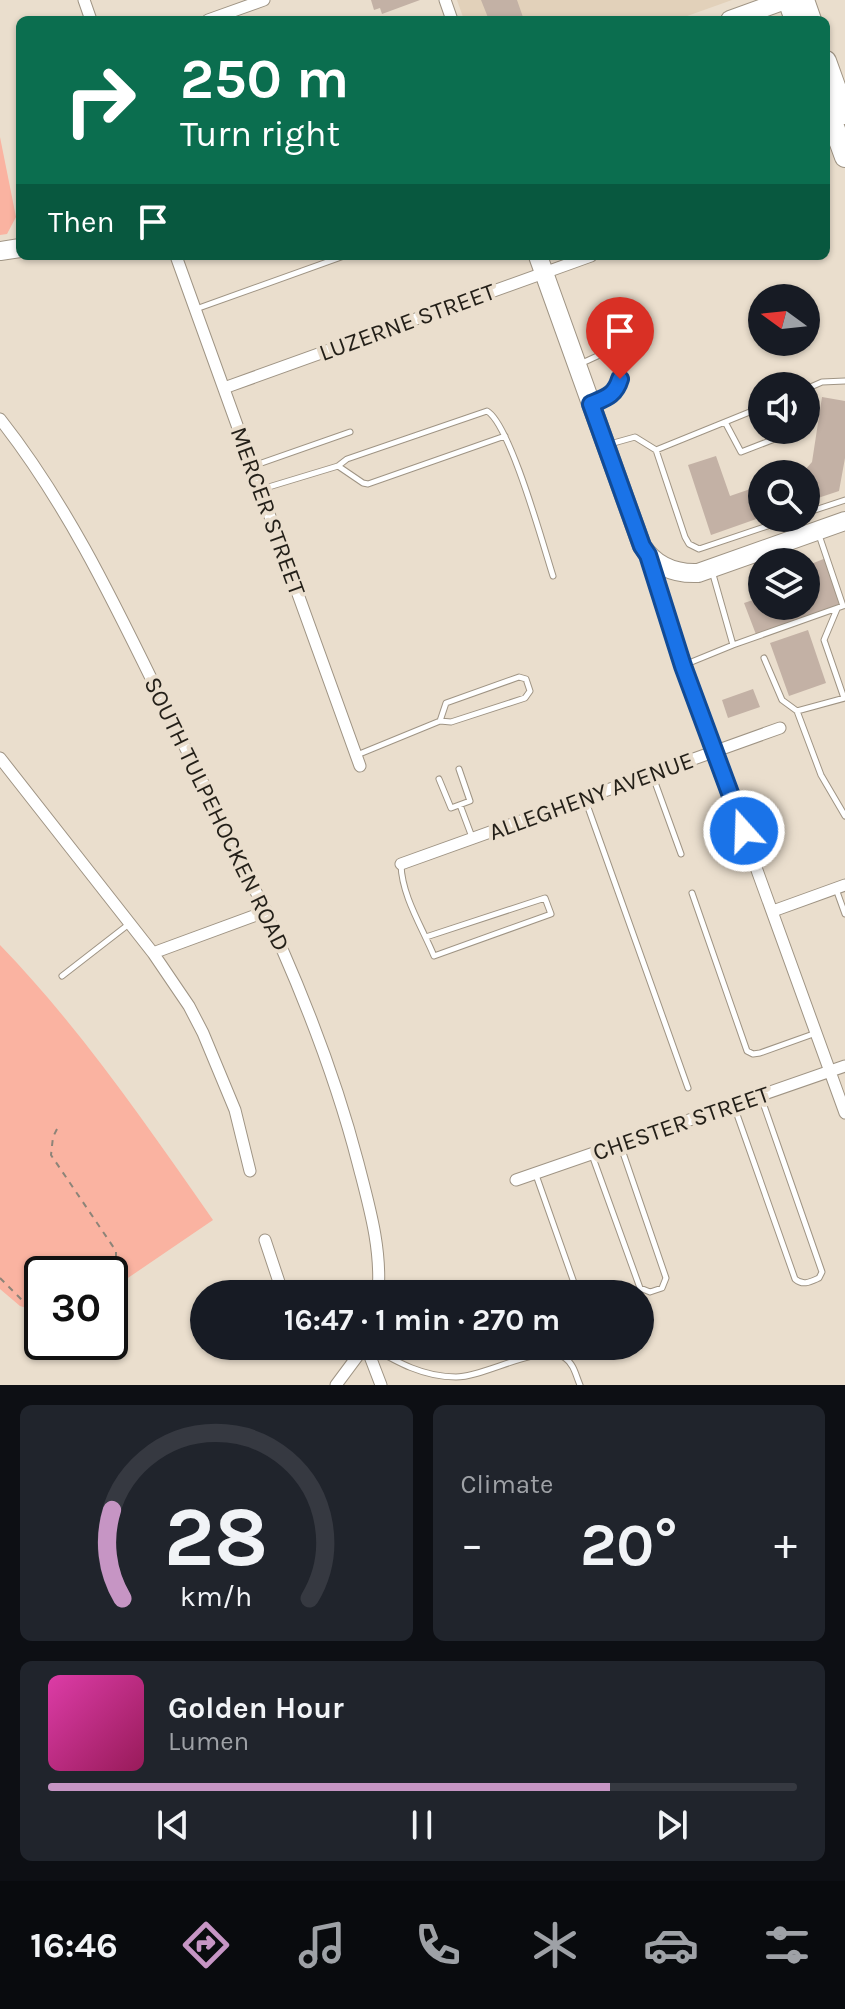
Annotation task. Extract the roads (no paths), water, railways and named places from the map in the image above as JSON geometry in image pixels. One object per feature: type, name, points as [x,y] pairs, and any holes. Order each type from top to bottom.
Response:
[{"type":"highway","points":[[830,72],[845,114]]},
{"type":"highway","points":[[830,116],[845,157]]},
{"type":"main road","points":[[741,16],[782,1]]},
{"type":"main road","points":[[541,264],[642,546],[657,564],[676,571],[698,573],[815,532]]},
{"type":"main road","points":[[820,530],[845,521]]},
{"type":"street","points":[[219,16],[264,0]]},
{"type":"street","name":"MERCER STREET","points":[[178,260],[358,761]]},
{"type":"street","name":"LUZERNE STREET","points":[[224,388],[541,264],[566,260]]},
{"type":"street","name":"SOUTH TULPEHOCKEN ROAD","points":[[0,419],[45,480],[83,543],[267,911],[325,1051],[347,1123],[375,1235],[379,1280]]},
{"type":"street","points":[[648,555],[683,666],[845,1113]]},
{"type":"street","name":"ALLEGHENY AVENUE","points":[[401,864],[780,728]]},
{"type":"street","points":[[0,758],[153,953],[189,1006],[235,1110],[250,1171]]},
{"type":"street","points":[[773,911],[840,886]]},
{"type":"street","points":[[153,953],[267,911]]},
{"type":"street","name":"CHESTER STREET","points":[[516,1180],[845,1066]]},
{"type":"street","points":[[265,1240],[278,1280]]},
{"type":"street","points":[[336,1385],[356,1360]]},
{"type":"street","points":[[372,1360],[381,1385]]},
{"type":"lane","points":[[196,309],[333,260]]},
{"type":"lane","points":[[577,365],[606,352],[612,354],[618,363],[620,379],[617,388],[611,396],[591,404]]},
{"type":"lane","points":[[820,383],[845,381]]},
{"type":"lane","points":[[261,489],[338,466],[347,459],[481,411],[494,415],[505,436],[553,576]]},
{"type":"lane","points":[[656,450],[748,413]]},
{"type":"lane","points":[[725,422],[741,452],[762,444]]},
{"type":"lane","points":[[252,466],[350,432]]},
{"type":"lane","points":[[338,466],[368,484],[505,436]]},
{"type":"lane","points":[[606,446],[635,437],[656,450],[689,544],[699,549],[749,532]]},
{"type":"lane","points":[[820,508],[845,500]]},
{"type":"lane","points":[[797,711],[844,698],[824,640],[840,607],[818,532]]},
{"type":"lane","points":[[711,569],[733,645]]},
{"type":"lane","points":[[683,666],[840,607]]},
{"type":"lane","points":[[764,658],[782,700],[797,711],[821,775],[845,816]]},
{"type":"lane","points":[[358,761],[440,721],[463,719],[525,698],[530,691],[526,679],[519,677],[446,703],[440,721]]},
{"type":"lane","points":[[439,779],[451,808],[470,801],[459,769]]},
{"type":"lane","points":[[652,773],[681,854]]},
{"type":"lane","points":[[584,798],[688,1088]]},
{"type":"lane","points":[[460,805],[473,838]]},
{"type":"lane","points":[[401,864],[402,880],[426,937],[434,956],[551,914],[545,898],[426,937]]},
{"type":"lane","points":[[840,886],[845,914]]},
{"type":"lane","points":[[692,893],[747,1051],[760,1053],[817,1033]]},
{"type":"lane","points":[[62,976],[130,923]]},
{"type":"lane","points":[[733,1105],[795,1279],[806,1283],[819,1278],[822,1272],[761,1095]]},
{"type":"lane","points":[[592,1154],[640,1288],[650,1292],[662,1288],[666,1278],[620,1144]]},
{"type":"lane","points":[[536,1174],[573,1280]]},
{"type":"lane","points":[[396,1360],[430,1375],[457,1377],[478,1375],[524,1360]]},
{"type":"lane","points":[[567,1360],[580,1385]]}]
